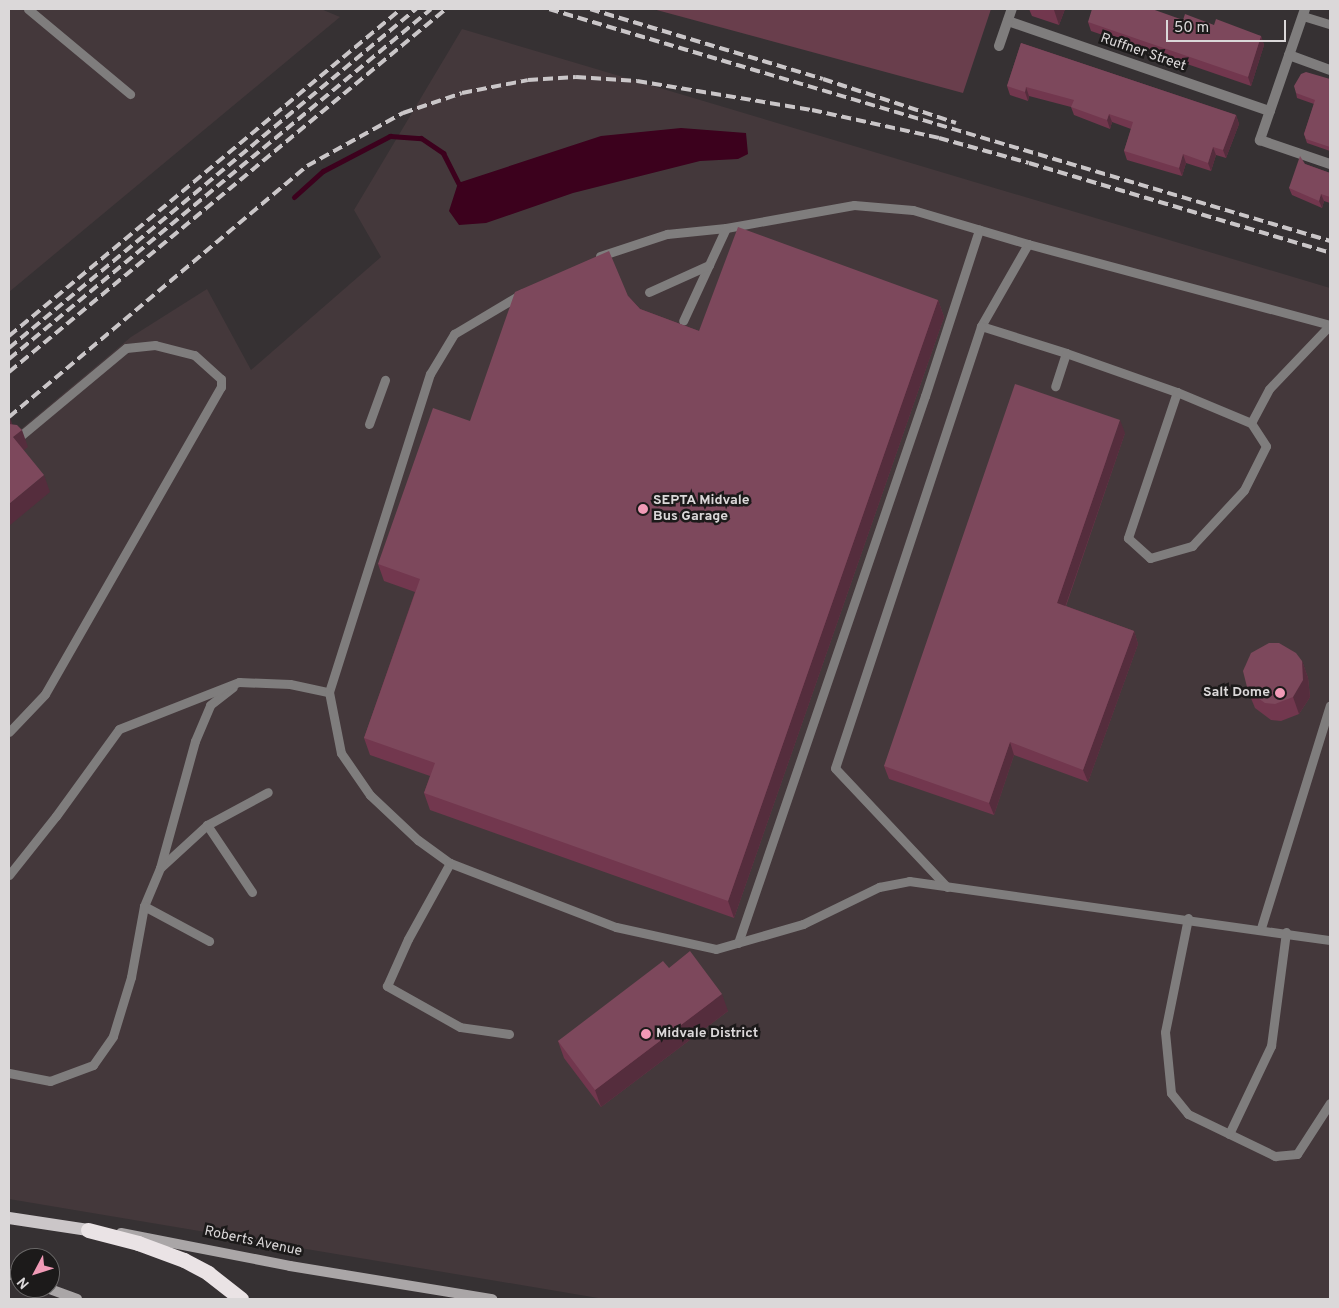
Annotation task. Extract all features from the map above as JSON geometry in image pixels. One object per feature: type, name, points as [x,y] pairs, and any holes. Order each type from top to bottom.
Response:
[{"type":"highway","points":[[88,1230],[138,1243],[184,1260],[208,1273],[242,1299]]},
{"type":"main road","name":"Roberts Avenue","points":[[9,1218],[88,1230],[145,1235],[290,1266],[492,1299]]},
{"type":"main road","points":[[60,1293],[77,1299]]},
{"type":"street","points":[[999,46],[1012,9]]},
{"type":"street","points":[[1304,12],[1260,140],[1330,164]]},
{"type":"street","name":"Ruffner Street","points":[[1008,21],[1270,110]]},
{"type":"street","points":[[1289,55],[1330,70]]},
{"type":"lane","points":[[28,9],[130,94]]},
{"type":"lane","points":[[1304,12],[1330,24]]},
{"type":"lane","points":[[588,262],[667,234],[726,228],[854,205],[913,210],[1028,244],[1330,325],[1269,390],[1251,423]]},
{"type":"lane","points":[[683,321],[726,228]]},
{"type":"lane","points":[[738,942],[925,396],[979,230]]},
{"type":"lane","points":[[947,887],[834,768],[981,326],[1028,244]]},
{"type":"lane","points":[[649,292],[709,265]]},
{"type":"lane","points":[[534,288],[499,304],[454,334],[430,374],[329,692],[341,753],[370,796],[418,840],[450,864],[616,927],[716,949],[803,924],[879,887],[909,881],[1261,928],[1330,940]]},
{"type":"lane","points":[[981,326],[1066,353],[1177,392],[1251,423],[1266,446],[1244,490],[1192,546],[1150,558],[1128,538],[1177,392]]},
{"type":"lane","points":[[9,732],[45,694],[221,387],[221,379],[194,355],[155,345],[126,348],[20,437]]},
{"type":"lane","points":[[1055,386],[1066,353]]},
{"type":"lane","points":[[369,424],[385,380]]},
{"type":"lane","points":[[9,875],[56,816],[119,729],[238,682],[290,684],[329,692]]},
{"type":"lane","points":[[9,1073],[50,1081],[93,1065],[113,1036],[130,977],[144,906],[160,868],[195,742],[210,706],[238,682]]},
{"type":"lane","points":[[1261,928],[1330,705]]},
{"type":"lane","points":[[160,868],[207,824],[268,792]]},
{"type":"lane","points":[[207,824],[252,892]]},
{"type":"lane","points":[[450,864],[408,939],[387,986],[460,1027],[509,1034]]},
{"type":"lane","points":[[144,906],[209,941]]},
{"type":"lane","points":[[1188,918],[1165,1032],[1171,1093],[1188,1114],[1275,1156],[1297,1154],[1330,1103]]},
{"type":"lane","points":[[1229,1134],[1271,1046],[1286,932]]},
{"type":"shaded area","points":[[9,9],[321,9],[340,17],[9,292]]},
{"type":"shaded area","points":[[653,9],[991,9],[963,93]]},
{"type":"shaded area","points":[[462,29],[1330,288],[1330,1299],[604,1299],[9,1199],[9,439],[131,337],[207,289],[251,370],[381,257],[354,210]]},
{"type":"shaded area","points":[[681,128],[746,133],[748,154],[738,159],[700,161],[573,193],[486,223],[459,225],[449,211],[458,183],[601,136]]},
{"type":"building","points":[[1092,9],[1152,9],[1183,20],[1185,14],[1214,25],[1216,19],[1261,36],[1248,77],[1088,22]]},
{"type":"building","points":[[1021,43],[1236,115],[1223,150],[1213,147],[1208,163],[1183,154],[1179,168],[1124,151],[1133,122],[1109,114],[1107,120],[1071,107],[1074,100],[1026,87],[1025,92],[1007,86]]},
{"type":"building","points":[[1306,72],[1330,79],[1330,147],[1306,139],[1304,134],[1315,100],[1296,93],[1294,86],[1301,74]]},
{"type":"building","points":[[1300,156],[1305,164],[1330,173],[1330,197],[1321,194],[1319,201],[1289,188]]},
{"type":"building","name":"SEPTA Midvale Bus Garage","points":[[738,227],[938,300],[728,901],[424,793],[435,763],[364,738],[420,579],[378,564],[433,408],[470,421],[515,292],[609,251],[628,296],[640,309],[699,331]]},
{"type":"building","points":[[1015,384],[1120,420],[1057,603],[1134,631],[1083,770],[1010,742],[989,803],[884,766]]},
{"type":"building","points":[[9,424],[17,425],[22,430],[13,437],[44,475],[9,504]]},
{"type":"building","name":"Salt Dome","points":[[1269,643],[1279,643],[1296,653],[1302,661],[1303,680],[1293,697],[1275,704],[1265,703],[1248,691],[1243,671],[1251,653]]},
{"type":"building","name":"Midvale District","points":[[690,951],[722,994],[595,1090],[558,1041],[663,961],[669,968]]},
{"type":"waterway","points":[[294,197],[323,171],[390,136],[421,138],[443,153],[458,183]]},
{"type":"railway","points":[[9,336],[401,9]]},
{"type":"railway","points":[[9,348],[416,9]]},
{"type":"railway","points":[[9,359],[431,9]]},
{"type":"railway","points":[[9,372],[446,9]]},
{"type":"railway","points":[[549,9],[1330,241]]},
{"type":"railway","points":[[590,9],[823,79],[956,123]]},
{"type":"railway","points":[[9,417],[307,166],[403,113],[462,93],[528,80],[576,77],[637,81],[812,110],[939,138],[1330,253]]},
{"type":"place","name":"SEPTA Midvale Bus Garage","points":[[643,509]]},
{"type":"place","name":"Salt Dome","points":[[1280,693]]},
{"type":"place","name":"Midvale District","points":[[646,1034]]}]
